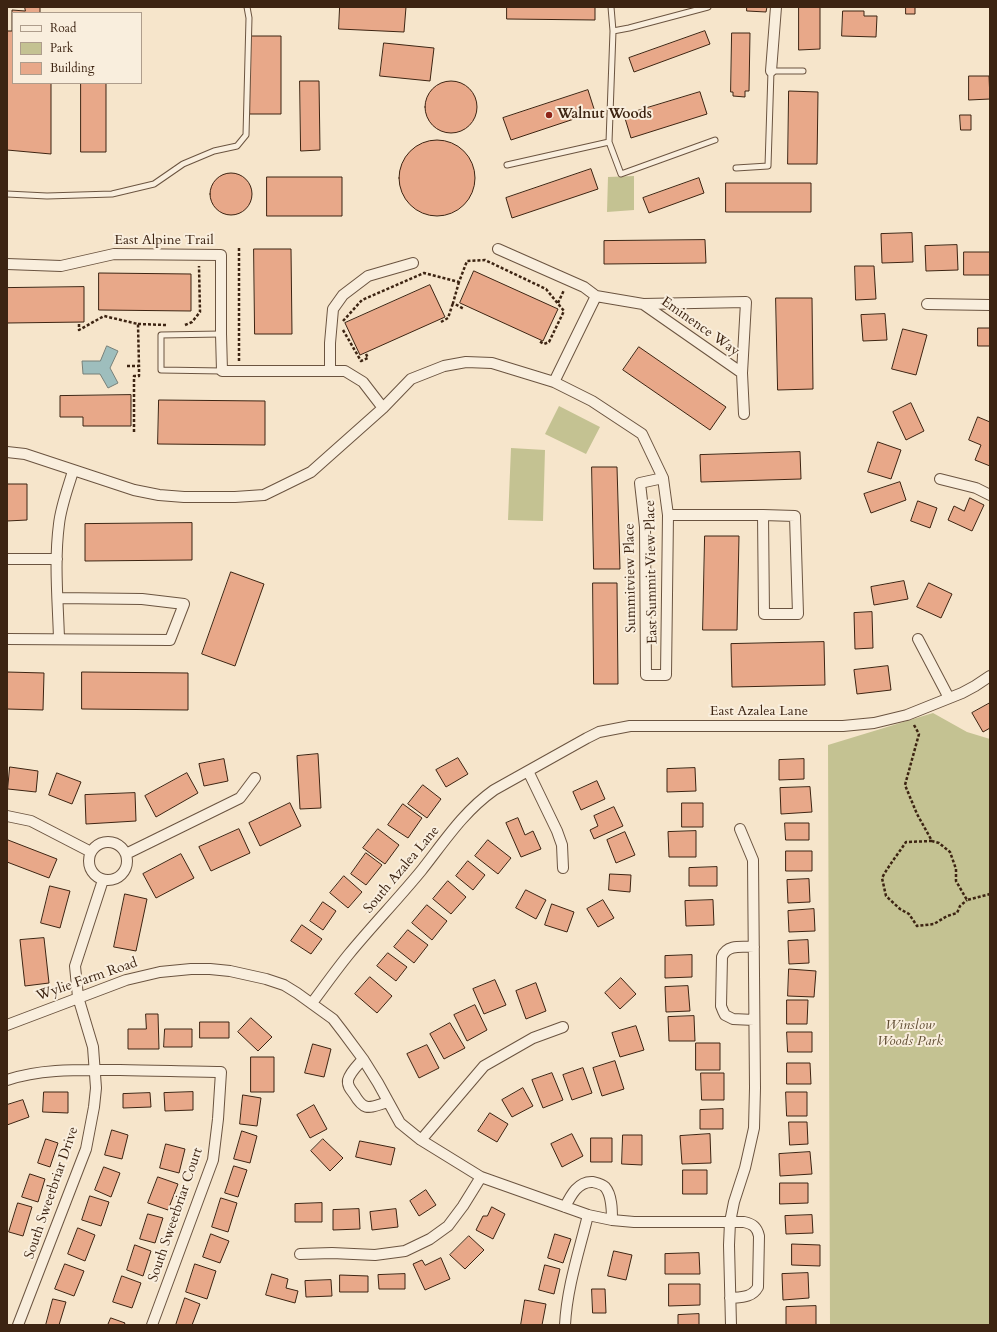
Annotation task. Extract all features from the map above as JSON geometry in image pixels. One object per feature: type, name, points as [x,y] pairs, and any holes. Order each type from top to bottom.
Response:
[{"type":"street","points":[[772,71],[776,7]]},
{"type":"street","name":"Eminence Way","points":[[498,249],[584,288],[596,296],[643,304],[746,302],[742,373],[744,414]]},
{"type":"street","name":"East Alpine Trail","points":[[7,264],[61,266],[114,254],[221,255],[222,370]]},
{"type":"street","points":[[330,371],[330,343],[333,309],[343,295],[368,276],[413,263]]},
{"type":"street","points":[[554,382],[596,296]]},
{"type":"street","name":"Eminence Way","points":[[643,304],[742,373]]},
{"type":"street","points":[[927,304],[990,305]]},
{"type":"street","name":"East Summit View Place","points":[[7,452],[26,454],[73,471],[134,490],[159,495],[191,497],[235,497],[264,495],[311,472],[382,408],[411,379],[444,366],[466,362],[492,363],[554,382],[592,401],[642,434],[663,478],[668,515],[666,675]]},
{"type":"street","points":[[222,370],[345,370],[363,382],[382,408]]},
{"type":"street","points":[[59,639],[57,559],[59,524],[62,504],[73,471]]},
{"type":"street","name":"Summitview Place","points":[[663,478],[640,483],[645,527],[646,675],[666,675]]},
{"type":"street","points":[[940,479],[976,488],[990,495]]},
{"type":"street","points":[[668,515],[762,515],[795,516],[798,614],[764,614],[762,515]]},
{"type":"street","points":[[7,559],[57,559]]},
{"type":"street","points":[[7,639],[170,640],[184,604],[142,599],[58,598]]},
{"type":"street","points":[[918,639],[949,698]]},
{"type":"street","name":"East Azalea Lane","points":[[528,771],[574,744],[599,732],[630,726],[843,726],[874,722],[907,715],[975,686],[990,676]]},
{"type":"street","points":[[528,771],[557,831],[562,845],[563,868]]},
{"type":"street","name":"South Azalea Lane","points":[[312,1003],[348,956],[470,810],[481,799],[494,790],[528,771]]},
{"type":"street","points":[[126,854],[240,798],[255,778]]},
{"type":"street","points":[[7,816],[31,821],[91,852]]},
{"type":"street","points":[[731,1325],[729,1245],[730,1222],[754,1128],[756,1088],[753,860],[740,829]]},
{"type":"street","points":[[112,842],[123,848],[126,854],[127,866],[124,872],[120,876],[109,881],[103,880],[93,874],[90,869],[89,863],[91,852],[100,844],[112,842]]},
{"type":"street","name":"South Sweetbriar Drive","points":[[18,1325],[86,1149],[94,1107],[96,1088],[95,1070],[92,1041],[78,997],[75,966],[103,880]]},
{"type":"street","points":[[754,947],[735,947],[726,950],[722,957],[722,1006],[725,1015],[733,1019],[754,1020]]},
{"type":"street","name":"Wylie Farm Road","points":[[7,1025],[126,980],[147,974],[173,970],[210,969],[248,975],[284,985],[298,992],[312,1003],[332,1019],[343,1032],[362,1058],[400,1123],[421,1140],[481,1177],[588,1215],[612,1220],[634,1222],[730,1222],[749,1223],[754,1226],[759,1236],[759,1282],[756,1291],[747,1297],[730,1298]]},
{"type":"street","points":[[421,1140],[484,1066],[533,1038],[563,1027]]},
{"type":"street","points":[[362,1058],[349,1079],[348,1085],[359,1104],[370,1108],[388,1102]]},
{"type":"street","points":[[7,1080],[22,1075],[54,1071],[95,1070]]},
{"type":"street","name":"South Sweetbriar Court","points":[[95,1070],[221,1072],[218,1119],[213,1160],[152,1325]]},
{"type":"street","points":[[300,1254],[332,1253],[375,1255],[405,1251],[430,1239],[448,1226],[463,1206],[481,1177]]},
{"type":"street","points":[[565,1207],[575,1189],[589,1182],[597,1183],[604,1187],[608,1193],[612,1208],[612,1220]]},
{"type":"street","points":[[565,1325],[570,1280],[588,1215]]},
{"type":"lane","points":[[7,194],[46,196],[112,194],[154,184],[183,164],[214,151],[237,146],[246,135],[249,18],[247,7]]},
{"type":"lane","points":[[611,7],[613,31],[609,142],[621,174],[715,140]]},
{"type":"lane","points":[[613,31],[708,7]]},
{"type":"lane","points":[[736,168],[768,166],[772,71],[803,71]]},
{"type":"lane","points":[[507,165],[609,142]]},
{"type":"lane","points":[[221,334],[160,335],[161,370],[222,370]]},
{"type":"path","points":[[239,248],[239,370]]},
{"type":"path","points":[[441,322],[448,318],[467,261],[485,260],[546,289],[564,311],[549,342],[544,344],[539,341]]},
{"type":"path","points":[[177,325],[185,325],[192,322],[200,312],[199,261]]},
{"type":"path","points":[[366,354],[368,358],[361,361],[340,324],[362,300],[424,273],[460,282]]},
{"type":"path","points":[[453,303],[464,309]]},
{"type":"path","points":[[80,324],[79,330],[104,316],[138,324],[170,325]]},
{"type":"path","points":[[134,434],[134,376],[139,376],[138,324]]},
{"type":"path","points":[[127,366],[139,366]]},
{"type":"path","points":[[907,715],[919,734],[905,785],[917,814],[932,842]]},
{"type":"path","points":[[967,900],[956,881],[956,869],[950,852],[939,843],[906,842],[890,863],[882,878],[886,896],[900,909],[909,914],[917,926],[934,924],[947,916],[957,913],[960,906],[967,900],[990,894]]},
{"type":"green space","points":[[634,176],[634,210],[607,212],[608,177]]},
{"type":"green space","points":[[559,406],[600,427],[586,454],[545,434]]},
{"type":"green space","points":[[511,448],[545,450],[543,521],[508,520]]},
{"type":"green space","name":"Winslow Woods Park","points":[[933,713],[967,732],[990,739],[990,1325],[830,1325],[828,745]]},
{"type":"water","points":[[107,346],[118,351],[110,368],[118,383],[108,388],[100,374],[83,374],[82,361],[100,361]]},
{"type":"building","points":[[25,7],[40,7],[40,12],[12,12],[12,10],[25,11]]},
{"type":"building","points":[[340,7],[406,7],[404,32],[339,29]]},
{"type":"building","points":[[507,7],[595,7],[595,20],[507,19]]},
{"type":"building","points":[[747,7],[767,7],[766,12],[747,11]]},
{"type":"building","points":[[799,7],[820,7],[820,49],[799,50]]},
{"type":"building","points":[[906,7],[915,7],[915,14],[906,14]]},
{"type":"building","points":[[843,11],[864,11],[864,16],[877,16],[876,37],[842,36]]},
{"type":"building","points":[[7,31],[12,31],[12,84],[51,84],[51,154],[7,150]]},
{"type":"building","name":"Walnut Woods","points":[[705,31],[710,44],[634,72],[629,58]]},
{"type":"building","points":[[732,33],[750,33],[749,91],[745,91],[745,97],[733,96],[733,92],[731,92]]},
{"type":"building","points":[[250,36],[281,36],[281,114],[250,114]]},
{"type":"building","points":[[384,43],[434,48],[430,81],[380,76]]},
{"type":"building","points":[[969,76],[989,76],[990,99],[969,100]]},
{"type":"building","points":[[300,81],[319,81],[320,150],[301,151]]},
{"type":"building","points":[[446,81],[456,81],[470,88],[477,102],[477,112],[470,126],[456,133],[446,133],[436,129],[429,122],[425,112],[425,102],[429,92],[436,85]]},
{"type":"building","points":[[81,84],[106,84],[106,152],[81,152]]},
{"type":"building","name":"Walnut Woods","points":[[588,90],[595,112],[511,140],[503,118]]},
{"type":"building","points":[[789,91],[818,92],[817,164],[788,164]]},
{"type":"building","name":"Walnut Woods","points":[[700,92],[707,114],[631,138],[624,115]]},
{"type":"building","points":[[960,115],[971,115],[971,130],[961,130]]},
{"type":"building","points":[[437,140],[451,143],[464,151],[472,164],[475,178],[472,192],[464,205],[451,213],[437,216],[423,213],[410,205],[402,192],[399,178],[402,164],[410,151],[423,143]]},
{"type":"building","points":[[591,169],[598,189],[512,218],[506,198]]},
{"type":"building","points":[[227,173],[235,173],[243,176],[249,182],[252,194],[249,206],[243,212],[235,215],[227,215],[219,212],[213,206],[210,198],[210,190],[213,182],[219,176]]},
{"type":"building","points":[[267,177],[342,177],[342,216],[267,216]]},
{"type":"building","points":[[699,178],[704,193],[649,213],[643,198]]},
{"type":"building","points":[[726,183],[811,183],[811,212],[726,212]]},
{"type":"building","points":[[912,233],[913,262],[882,263],[881,234]]},
{"type":"building","points":[[705,240],[706,263],[604,264],[604,241]]},
{"type":"building","points":[[957,245],[958,270],[926,271],[925,246]]},
{"type":"building","points":[[254,249],[291,249],[292,334],[255,334]]},
{"type":"building","points":[[964,252],[990,252],[990,275],[964,275]]},
{"type":"building","points":[[855,266],[874,266],[876,299],[856,300]]},
{"type":"building","points":[[474,271],[558,309],[543,341],[460,303]]},
{"type":"building","points":[[99,273],[191,274],[191,311],[99,310]]},
{"type":"building","points":[[430,285],[445,317],[360,355],[345,323]]},
{"type":"building","points":[[84,287],[84,322],[7,323],[7,288]]},
{"type":"building","points":[[776,298],[812,298],[813,389],[778,390]]},
{"type":"building","points":[[885,314],[887,340],[863,341],[861,315]]},
{"type":"building","points":[[978,328],[990,328],[990,346],[978,346]]},
{"type":"building","points":[[903,329],[927,335],[916,375],[892,369]]},
{"type":"building","points":[[639,347],[726,407],[710,430],[623,370]]},
{"type":"building","points":[[131,395],[131,426],[83,426],[83,417],[60,417],[60,396]]},
{"type":"building","points":[[159,400],[265,401],[265,445],[158,444]]},
{"type":"building","points":[[911,403],[924,431],[906,440],[893,412]]},
{"type":"building","points":[[978,417],[990,422],[990,466],[975,460],[981,445],[969,440]]},
{"type":"building","points":[[878,442],[901,450],[891,479],[868,472]]},
{"type":"building","points":[[800,452],[801,479],[701,482],[700,455]]},
{"type":"building","points":[[592,467],[617,467],[620,569],[594,569]]},
{"type":"building","points":[[900,482],[906,500],[871,513],[864,494]]},
{"type":"building","points":[[7,484],[27,484],[27,520],[7,521]]},
{"type":"building","points":[[970,498],[984,505],[972,531],[948,520],[954,506],[964,511]]},
{"type":"building","points":[[918,501],[937,508],[930,528],[911,521]]},
{"type":"building","points":[[192,523],[192,560],[85,561],[85,524]]},
{"type":"building","points":[[705,536],[739,536],[737,630],[703,630]]},
{"type":"building","points":[[231,572],[264,584],[235,666],[202,654]]},
{"type":"building","points":[[904,581],[908,599],[874,605],[871,587]]},
{"type":"building","points":[[593,583],[617,583],[618,684],[594,684]]},
{"type":"building","points":[[929,583],[952,594],[941,618],[917,607]]},
{"type":"building","points":[[872,612],[873,648],[855,649],[854,613]]},
{"type":"building","points":[[824,642],[825,685],[732,687],[731,644]]},
{"type":"building","points":[[888,666],[891,690],[857,694],[854,670]]},
{"type":"building","points":[[7,672],[44,673],[43,710],[7,709]]},
{"type":"building","points":[[82,672],[188,673],[188,710],[82,709]]},
{"type":"building","points":[[990,703],[990,728],[983,732],[972,713]]},
{"type":"building","points":[[318,754],[321,808],[300,809],[297,756]]},
{"type":"building","points":[[458,758],[468,774],[446,787],[436,770]]},
{"type":"building","points":[[224,759],[228,781],[204,786],[199,764]]},
{"type":"building","points":[[804,759],[804,779],[779,780],[779,760]]},
{"type":"building","points":[[10,767],[38,771],[36,792],[8,789]]},
{"type":"building","points":[[695,768],[696,791],[667,792],[667,769]]},
{"type":"building","points":[[57,773],[81,782],[72,804],[49,795]]},
{"type":"building","points":[[187,773],[198,793],[156,817],[145,796]]},
{"type":"building","points":[[597,781],[605,799],[581,810],[573,792]]},
{"type":"building","points":[[423,785],[441,799],[427,818],[408,804]]},
{"type":"building","points":[[810,787],[812,812],[781,814],[780,788]]},
{"type":"building","points":[[135,793],[136,821],[86,824],[85,795]]},
{"type":"building","points":[[290,803],[301,826],[260,846],[249,823]]},
{"type":"building","points":[[682,803],[703,803],[703,827],[682,827]]},
{"type":"building","points":[[403,804],[422,818],[408,838],[388,825]]},
{"type":"building","points":[[614,807],[623,826],[594,839],[590,830],[598,826],[594,816]]},
{"type":"building","points":[[518,818],[525,835],[533,831],[541,849],[521,857],[506,823]]},
{"type":"building","points":[[785,823],[809,823],[809,840],[786,840]]},
{"type":"building","points":[[239,829],[250,853],[211,871],[199,847]]},
{"type":"building","points":[[378,829],[399,845],[385,864],[363,848]]},
{"type":"building","points":[[696,831],[696,857],[669,857],[668,832]]},
{"type":"building","points":[[625,832],[635,855],[616,863],[607,840]]},
{"type":"building","points":[[8,840],[57,859],[49,878],[7,862]]},
{"type":"building","points":[[488,840],[511,858],[498,874],[475,856]]},
{"type":"building","points":[[786,851],[812,851],[812,871],[786,871]]},
{"type":"building","points":[[366,853],[382,865],[366,885],[351,874]]},
{"type":"building","points":[[181,854],[194,878],[156,898],[143,874]]},
{"type":"building","points":[[468,861],[485,875],[473,890],[456,876]]},
{"type":"building","points":[[717,867],[717,886],[689,886],[689,868]]},
{"type":"building","points":[[610,874],[631,875],[630,892],[609,890]]},
{"type":"building","points":[[344,876],[362,892],[348,908],[330,893]]},
{"type":"building","points":[[809,879],[810,902],[788,903],[787,880]]},
{"type":"building","points":[[448,881],[466,897],[451,914],[433,899]]},
{"type":"building","points":[[50,886],[70,891],[60,928],[41,923]]},
{"type":"building","points":[[526,890],[546,900],[536,919],[516,908]]},
{"type":"building","points":[[125,894],[147,899],[136,951],[114,947]]},
{"type":"building","points":[[603,900],[614,918],[598,927],[587,909]]},
{"type":"building","points":[[713,900],[714,925],[686,926],[685,901]]},
{"type":"building","points":[[323,902],[336,911],[323,930],[310,921]]},
{"type":"building","points":[[552,904],[574,912],[567,932],[545,925]]},
{"type":"building","points":[[427,905],[447,921],[432,940],[412,923]]},
{"type":"building","points":[[814,909],[815,931],[789,932],[788,911]]},
{"type":"building","points":[[302,925],[322,939],[311,954],[291,941]]},
{"type":"building","points":[[408,930],[428,945],[414,963],[394,947]]},
{"type":"building","points":[[44,938],[49,983],[25,986],[20,940]]},
{"type":"building","points":[[808,940],[809,963],[789,964],[788,941]]},
{"type":"building","points":[[388,953],[407,967],[396,981],[377,966]]},
{"type":"building","points":[[692,955],[692,977],[665,978],[665,956]]},
{"type":"building","points":[[789,969],[816,971],[814,997],[788,996]]},
{"type":"building","points":[[370,977],[392,996],[377,1013],[355,994]]},
{"type":"building","points":[[621,978],[636,994],[620,1009],[605,993]]},
{"type":"building","points":[[495,980],[506,1005],[484,1014],[473,989]]},
{"type":"building","points":[[536,983],[546,1011],[526,1019],[516,991]]},
{"type":"building","points":[[688,986],[690,1011],[666,1012],[665,987]]},
{"type":"building","points":[[787,1000],[808,1000],[807,1024],[787,1024]]},
{"type":"building","points":[[475,1005],[487,1030],[467,1041],[454,1015]]},
{"type":"building","points":[[146,1014],[158,1014],[159,1049],[128,1049],[128,1029],[146,1029]]},
{"type":"building","points":[[694,1016],[695,1041],[669,1041],[668,1017]]},
{"type":"building","points":[[251,1018],[272,1037],[258,1051],[238,1032]]},
{"type":"building","points":[[200,1022],[229,1022],[229,1038],[200,1038]]},
{"type":"building","points":[[450,1023],[465,1048],[444,1059],[430,1034]]},
{"type":"building","points":[[636,1026],[644,1050],[620,1057],[612,1033]]},
{"type":"building","points":[[165,1029],[192,1029],[192,1047],[164,1047]]},
{"type":"building","points":[[787,1032],[812,1032],[812,1052],[788,1052]]},
{"type":"building","points":[[696,1043],[720,1043],[720,1070],[696,1070]]},
{"type":"building","points":[[313,1044],[331,1049],[324,1077],[305,1073]]},
{"type":"building","points":[[427,1045],[439,1068],[419,1078],[407,1054]]},
{"type":"building","points":[[251,1057],[274,1057],[274,1092],[251,1092]]},
{"type":"building","points":[[615,1061],[624,1089],[602,1096],[593,1068]]},
{"type":"building","points":[[787,1063],[810,1063],[811,1084],[787,1084]]},
{"type":"building","points":[[583,1068],[592,1093],[572,1100],[563,1075]]},
{"type":"building","points":[[552,1073],[563,1100],[543,1108],[532,1080]]},
{"type":"building","points":[[701,1073],[724,1073],[724,1100],[702,1100]]},
{"type":"building","points":[[523,1088],[533,1106],[512,1117],[502,1100]]},
{"type":"building","points":[[44,1092],[68,1092],[68,1113],[43,1112]]},
{"type":"building","points":[[193,1092],[193,1110],[165,1111],[164,1093]]},
{"type":"building","points":[[786,1092],[807,1092],[807,1116],[787,1116]]},
{"type":"building","points":[[150,1093],[151,1107],[123,1108],[123,1094]]},
{"type":"building","points":[[243,1095],[261,1098],[257,1126],[240,1124]]},
{"type":"building","points":[[23,1100],[29,1117],[7,1125],[7,1105]]},
{"type":"building","points":[[314,1105],[327,1129],[310,1138],[297,1115]]},
{"type":"building","points":[[723,1109],[723,1129],[700,1129],[700,1110]]},
{"type":"building","points":[[490,1113],[508,1124],[497,1142],[478,1131]]},
{"type":"building","points":[[789,1122],[807,1122],[808,1144],[790,1145]]},
{"type":"building","points":[[112,1130],[128,1135],[122,1159],[105,1155]]},
{"type":"building","points":[[242,1131],[257,1136],[250,1163],[234,1159]]},
{"type":"building","points":[[572,1134],[583,1156],[562,1167],[551,1144]]},
{"type":"building","points":[[710,1134],[711,1163],[682,1164],[680,1136]]},
{"type":"building","points":[[623,1135],[642,1135],[642,1165],[622,1164]]},
{"type":"building","points":[[591,1138],[612,1138],[612,1162],[591,1162]]},
{"type":"building","points":[[46,1139],[58,1143],[50,1167],[38,1163]]},
{"type":"building","points":[[323,1139],[343,1158],[330,1171],[311,1151]]},
{"type":"building","points":[[360,1141],[395,1148],[391,1165],[356,1157]]},
{"type":"building","points":[[166,1144],[185,1149],[179,1173],[160,1168]]},
{"type":"building","points":[[810,1152],[812,1174],[780,1176],[779,1154]]},
{"type":"building","points":[[234,1166],[247,1170],[238,1197],[225,1193]]},
{"type":"building","points":[[104,1167],[120,1173],[111,1197],[95,1190]]},
{"type":"building","points":[[683,1170],[707,1170],[707,1194],[683,1194]]},
{"type":"building","points":[[30,1174],[45,1179],[38,1202],[22,1197]]},
{"type":"building","points":[[158,1177],[178,1184],[168,1210],[148,1203]]},
{"type":"building","points":[[780,1183],[808,1183],[808,1203],[780,1204]]},
{"type":"building","points":[[426,1190],[436,1205],[419,1216],[410,1201]]},
{"type":"building","points":[[90,1196],[109,1202],[101,1226],[82,1220]]},
{"type":"building","points":[[221,1198],[237,1203],[228,1232],[212,1227]]},
{"type":"building","points":[[18,1203],[32,1207],[23,1236],[9,1232]]},
{"type":"building","points":[[322,1203],[322,1222],[295,1222],[295,1204]]},
{"type":"building","points":[[492,1207],[505,1214],[493,1239],[476,1230],[483,1216],[487,1216]]},
{"type":"building","points":[[359,1209],[360,1229],[333,1230],[333,1210]]},
{"type":"building","points":[[396,1209],[398,1227],[372,1230],[370,1212]]},
{"type":"building","points":[[148,1214],[163,1218],[155,1243],[140,1239]]},
{"type":"building","points":[[812,1215],[813,1233],[786,1234],[785,1216]]},
{"type":"building","points":[[78,1228],[95,1235],[85,1261],[68,1254]]},
{"type":"building","points":[[211,1234],[229,1241],[220,1263],[203,1257]]},
{"type":"building","points":[[555,1234],[571,1239],[563,1263],[548,1258]]},
{"type":"building","points":[[469,1236],[484,1250],[465,1269],[450,1255]]},
{"type":"building","points":[[792,1244],[820,1245],[820,1266],[792,1265]]},
{"type":"building","points":[[135,1245],[151,1251],[143,1276],[127,1270]]},
{"type":"building","points":[[614,1251],[632,1255],[626,1280],[608,1276]]},
{"type":"building","points":[[699,1253],[700,1274],[665,1274],[665,1254]]},
{"type":"building","points":[[441,1258],[450,1279],[425,1290],[413,1264],[422,1260],[425,1265]]},
{"type":"building","points":[[65,1264],[84,1271],[74,1296],[55,1289]]},
{"type":"building","points":[[195,1264],[216,1271],[207,1299],[186,1292]]},
{"type":"building","points":[[545,1265],[560,1269],[554,1294],[539,1290]]},
{"type":"building","points":[[808,1273],[809,1298],[783,1300],[782,1274]]},
{"type":"building","points":[[272,1274],[288,1279],[286,1288],[298,1291],[295,1303],[266,1295]]},
{"type":"building","points":[[405,1274],[405,1289],[379,1289],[378,1275]]},
{"type":"building","points":[[340,1275],[368,1276],[368,1292],[340,1292]]},
{"type":"building","points":[[122,1276],[141,1283],[132,1308],[113,1302]]},
{"type":"building","points":[[331,1280],[332,1296],[306,1297],[305,1281]]},
{"type":"building","points":[[669,1284],[700,1284],[700,1305],[669,1306]]},
{"type":"building","points":[[592,1289],[605,1289],[606,1313],[593,1313]]},
{"type":"building","points":[[185,1298],[200,1304],[192,1325],[176,1325]]},
{"type":"building","points":[[53,1299],[66,1302],[59,1325],[46,1325]]},
{"type":"building","points":[[525,1300],[546,1304],[542,1325],[521,1325]]},
{"type":"building","points":[[816,1306],[816,1325],[786,1325],[786,1307]]},
{"type":"building","points":[[699,1314],[699,1325],[678,1325],[678,1315]]},
{"type":"building","points":[[111,1318],[125,1323],[124,1325],[108,1325]]},
{"type":"place","name":"Walnut Woods","points":[[549,115]]}]
